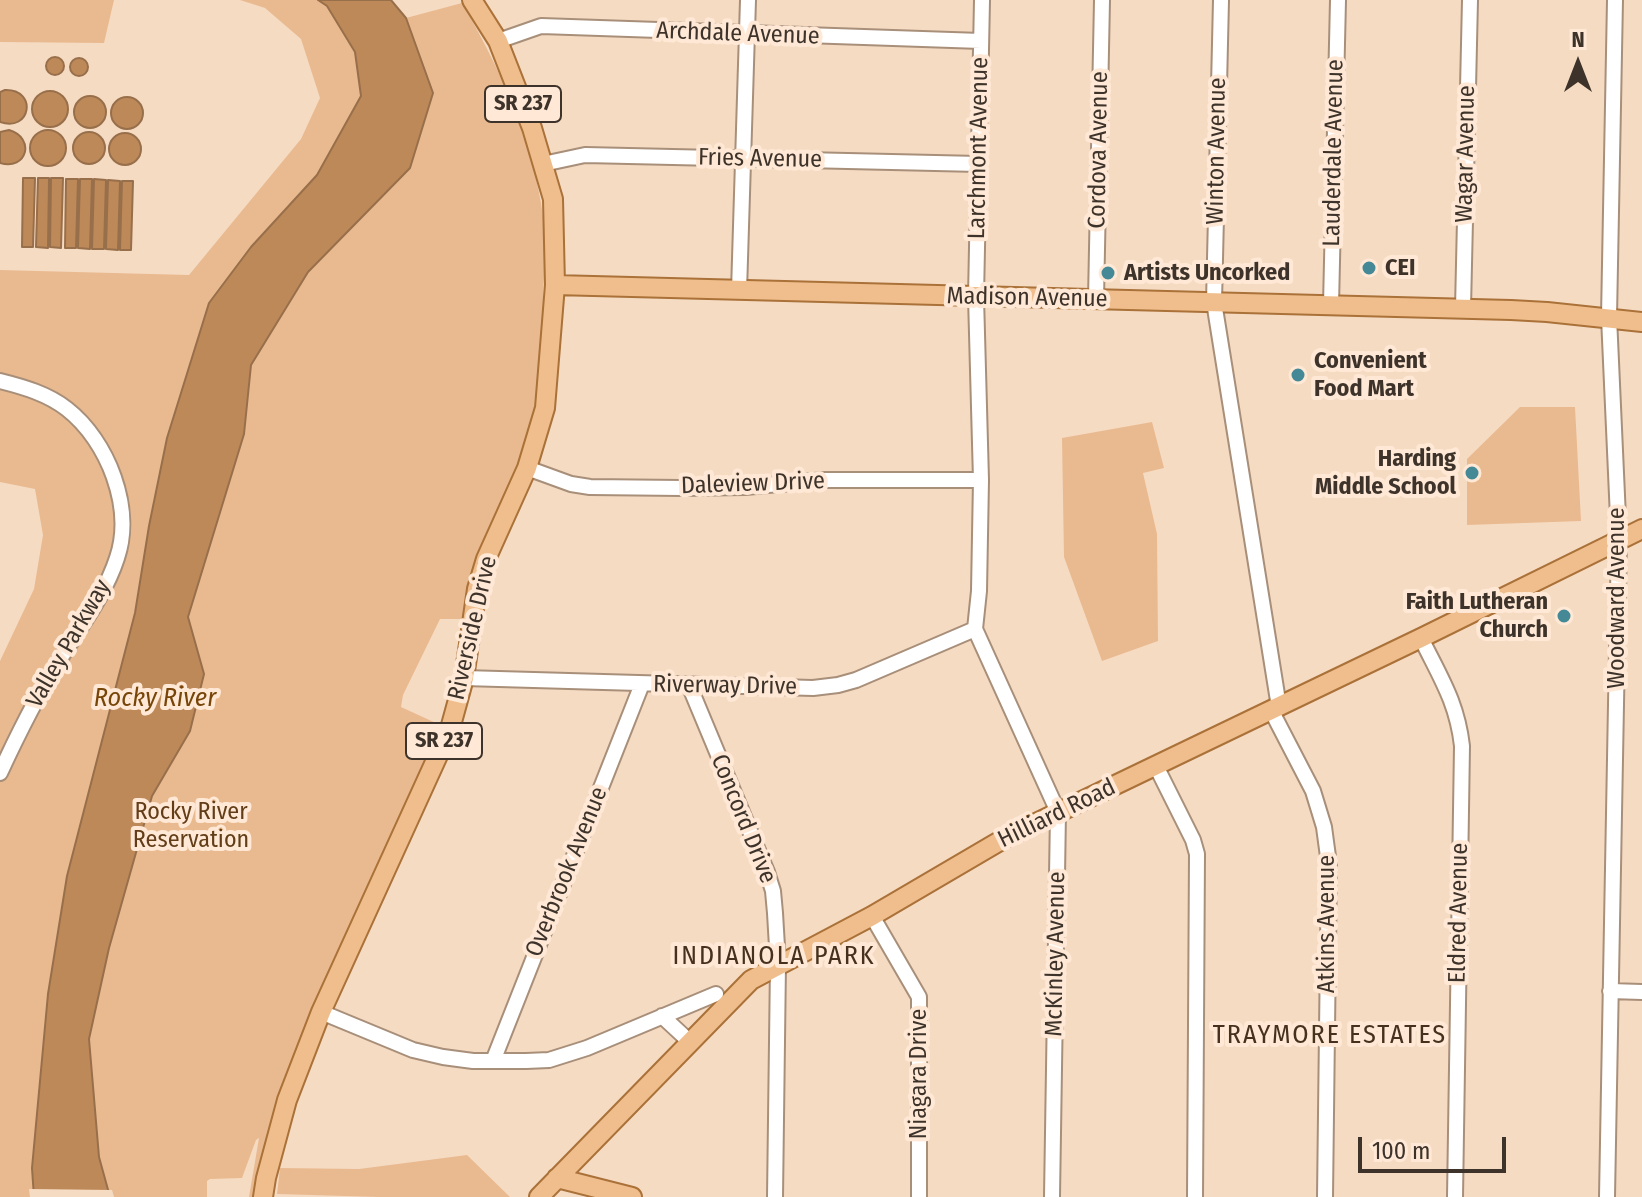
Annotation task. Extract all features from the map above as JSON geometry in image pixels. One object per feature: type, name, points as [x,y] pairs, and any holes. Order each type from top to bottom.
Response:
[{"type":"main road","name":"Riverside Drive","points":[[263,1197],[287,1100],[321,1012],[450,729],[464,678],[477,589],[486,559],[527,468],[545,408],[555,285],[553,199],[532,128],[498,41],[472,0]]},
{"type":"main road","name":"Madison Avenue","points":[[555,285],[1463,308],[1547,312],[1642,322]]},
{"type":"main road","name":"Hilliard Road","points":[[539,1197],[751,980],[872,916],[1005,838],[1642,529]]},
{"type":"main road","points":[[557,1178],[632,1197]]},
{"type":"street","points":[[739,291],[748,0]]},
{"type":"street","name":"Larchmont Avenue","points":[[976,297],[982,0]]},
{"type":"street","name":"Cordova Avenue","points":[[1096,299],[1102,0]]},
{"type":"street","name":"Winton Avenue","points":[[1214,302],[1221,0]]},
{"type":"street","name":"Lauderdale Avenue","points":[[1331,305],[1338,0]]},
{"type":"street","name":"Wagar Avenue","points":[[1463,308],[1470,0]]},
{"type":"street","name":"Woodward Avenue","points":[[1607,1197],[1619,540],[1609,317],[1615,0]]},
{"type":"street","name":"Archdale Avenue","points":[[498,41],[541,26],[981,41]]},
{"type":"street","name":"Fries Avenue","points":[[543,164],[585,155],[979,164]]},
{"type":"street","points":[[975,629],[979,591],[981,480],[976,297]]},
{"type":"street","name":"Atkins Avenue","points":[[1214,302],[1275,708],[1313,791],[1324,827],[1329,864],[1325,1197]]},
{"type":"street","name":"Valley Parkway","points":[[0,381],[46,396],[67,409],[95,437],[115,479],[122,527],[118,556],[105,587],[26,717],[0,773]]},
{"type":"street","name":"Daleview Drive","points":[[527,468],[571,484],[590,487],[745,487],[826,480],[981,480]]},
{"type":"street","name":"Riverway Drive","points":[[464,678],[813,688],[856,680],[975,629]]},
{"type":"street","name":"McKinley Avenue","points":[[975,629],[1058,812],[1052,1197]]},
{"type":"street","name":"Eldred Avenue","points":[[1421,638],[1456,711],[1462,746],[1455,1197]]},
{"type":"street","name":"Overbrook Avenue","points":[[493,1061],[642,684]]},
{"type":"street","name":"Concord Drive","points":[[689,685],[767,872],[774,902],[778,964],[775,1197]]},
{"type":"street","points":[[1156,766],[1197,854],[1195,1197]]},
{"type":"street","name":"Niagara Drive","points":[[872,916],[919,997],[919,1197]]},
{"type":"street","points":[[1610,991],[1642,992]]},
{"type":"street","points":[[321,1012],[413,1050],[443,1057],[473,1061],[549,1060],[587,1048],[716,994]]},
{"type":"street","points":[[662,1016],[690,1042]]},
{"type":"green space","points":[[0,0],[114,0],[104,43],[0,42]]},
{"type":"green space","name":"Rocky River Reservation","points":[[240,0],[318,0],[327,6],[355,52],[361,96],[317,175],[251,247],[230,276],[304,278],[432,93],[406,18],[462,3],[488,50],[510,100],[536,177],[544,228],[543,302],[553,303],[546,392],[470,619],[440,619],[403,695],[401,707],[449,729],[411,791],[290,1095],[263,1197],[249,1197],[259,1138],[242,1178],[210,1179],[207,1181],[207,1197],[0,1197],[0,661],[34,589],[43,535],[35,489],[0,482],[0,270],[189,275],[301,139],[320,98],[301,39],[265,8]]},
{"type":"green space","points":[[1520,407],[1575,407],[1581,521],[1467,525],[1467,459]]},
{"type":"green space","points":[[1152,422],[1164,468],[1143,473],[1157,534],[1158,641],[1102,661],[1064,557],[1062,438]]},
{"type":"green space","points":[[467,1155],[510,1197],[277,1194],[280,1168],[359,1169]]},
{"type":"water","name":"Rocky River","points":[[318,0],[391,0],[406,18],[433,93],[410,168],[308,272],[251,365],[244,434],[188,617],[204,674],[190,731],[152,796],[109,948],[89,1039],[99,1157],[110,1197],[34,1197],[32,1168],[48,994],[67,876],[135,613],[167,438],[209,303],[251,247],[317,175],[361,96],[355,52],[327,6]]},
{"type":"water","points":[[55,57],[64,66],[55,75],[46,66]]},
{"type":"water","points":[[79,58],[88,67],[79,76],[70,67]]},
{"type":"water","points":[[50,91],[62,97],[68,109],[62,121],[50,127],[38,121],[32,109],[38,97]]},
{"type":"water","points":[[0,92],[16,92],[26,103],[24,116],[18,122],[0,122]]},
{"type":"water","points":[[90,96],[101,101],[106,112],[101,123],[90,128],[79,123],[74,112],[79,101]]},
{"type":"water","points":[[127,97],[138,102],[143,113],[138,124],[127,129],[116,124],[111,113],[116,102]]},
{"type":"water","points":[[9,130],[23,140],[25,152],[17,162],[0,163],[0,132]]},
{"type":"water","points":[[48,130],[60,136],[66,148],[60,160],[48,166],[36,160],[30,148],[36,136]]},
{"type":"water","points":[[89,132],[100,137],[105,148],[100,159],[89,164],[78,159],[73,148],[78,137]]},
{"type":"water","points":[[125,133],[136,138],[141,149],[136,160],[125,165],[114,160],[109,149],[114,138]]},
{"type":"water","points":[[23,178],[35,178],[33,247],[22,247]]},
{"type":"water","points":[[38,178],[49,178],[48,248],[36,247]]},
{"type":"water","points":[[51,178],[63,178],[61,248],[50,247]]},
{"type":"water","points":[[66,179],[78,179],[76,248],[65,248]]},
{"type":"water","points":[[80,179],[92,179],[90,249],[78,248]]},
{"type":"water","points":[[94,179],[106,180],[104,249],[92,249]]},
{"type":"water","points":[[108,180],[120,181],[118,250],[106,249]]},
{"type":"water","points":[[122,181],[133,181],[131,250],[120,250]]},
{"type":"pier","points":[[29,1189],[112,1190],[114,1197],[30,1197]]},
{"type":"place","name":"CEI","points":[[1369,268]]},
{"type":"place","name":"Artists Uncorked","points":[[1108,273]]},
{"type":"place","name":"Convenient Food Mart","points":[[1298,375]]},
{"type":"place","name":"Harding Middle School","points":[[1472,473]]},
{"type":"place","name":"Faith Lutheran Church","points":[[1564,616]]},
{"type":"district","name":"INDIANOLA PARK","points":[[774,957]]},
{"type":"district","name":"TRAYMORE ESTATES","points":[[1330,1036]]}]
